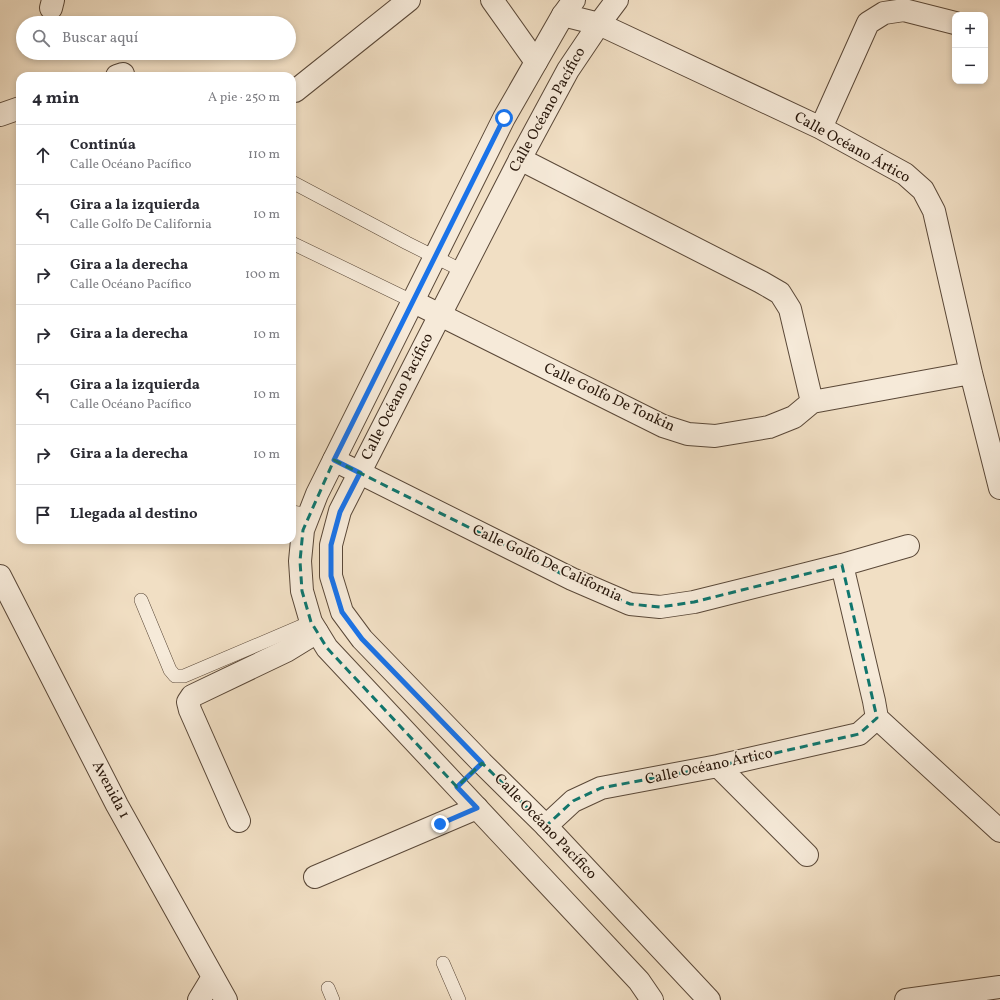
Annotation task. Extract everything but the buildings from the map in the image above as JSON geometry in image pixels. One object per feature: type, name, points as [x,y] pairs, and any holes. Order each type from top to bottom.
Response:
[{"type":"street","points":[[296,90],[409,0]]},
{"type":"street","points":[[492,0],[536,62]]},
{"type":"street","name":"Calle Océano Pacífico","points":[[617,0],[568,70],[520,159],[340,512],[331,545],[331,576],[342,612],[362,639],[482,763],[546,826],[709,1000]]},
{"type":"street","name":"Calle Océano Pacífico","points":[[569,8],[504,118],[317,494],[300,514],[303,530],[300,561],[302,591],[314,627],[327,648],[639,981],[652,1000]]},
{"type":"street","name":"Calle Océano Ártico","points":[[569,8],[599,24],[822,128],[905,174],[923,190],[934,211],[971,373],[1000,488]]},
{"type":"street","points":[[822,128],[868,23],[884,13],[904,10],[952,22]]},
{"type":"street","points":[[0,115],[16,109]]},
{"type":"street","points":[[520,159],[780,293],[790,309],[812,402]]},
{"type":"street","name":"Calle Golfo De Tonkin","points":[[412,301],[662,426],[688,434],[715,436],[769,427],[794,417],[812,402],[971,373]]},
{"type":"street","name":"Calle Golfo De California","points":[[334,460],[572,579],[630,604],[660,607],[694,602],[842,565],[908,546]]},
{"type":"street","points":[[842,565],[877,718],[1000,832]]},
{"type":"street","name":"Avenida 1","points":[[0,576],[117,805],[226,1000]]},
{"type":"street","points":[[239,820],[190,710],[188,702],[192,696],[286,651],[314,627]]},
{"type":"street","name":"Calle Océano Ártico","points":[[546,826],[573,801],[601,788],[718,766],[859,734],[877,718]]},
{"type":"street","points":[[457,787],[482,763]]},
{"type":"street","points":[[718,766],[807,855]]},
{"type":"street","points":[[315,877],[477,808]]},
{"type":"street","points":[[199,1000],[213,977]]},
{"type":"street","points":[[906,1000],[1000,987]]},
{"type":"lane","points":[[296,184],[463,271]]},
{"type":"lane","points":[[296,245],[412,301]]},
{"type":"lane","points":[[141,600],[170,670],[175,676],[184,676],[314,627]]},
{"type":"lane","points":[[443,963],[459,1000]]},
{"type":"highlighted area","points":[[334,460],[572,579],[630,604],[660,607],[694,602],[842,565],[877,718],[859,734],[718,766],[601,788],[573,801],[546,826],[482,763],[457,787],[327,648],[311,622],[302,591],[300,561],[303,530]]},
{"type":"route","points":[[440,824],[477,808],[457,787],[482,763],[362,639],[342,612],[331,576],[331,545],[340,512],[360,473],[334,460],[504,118]]}]
